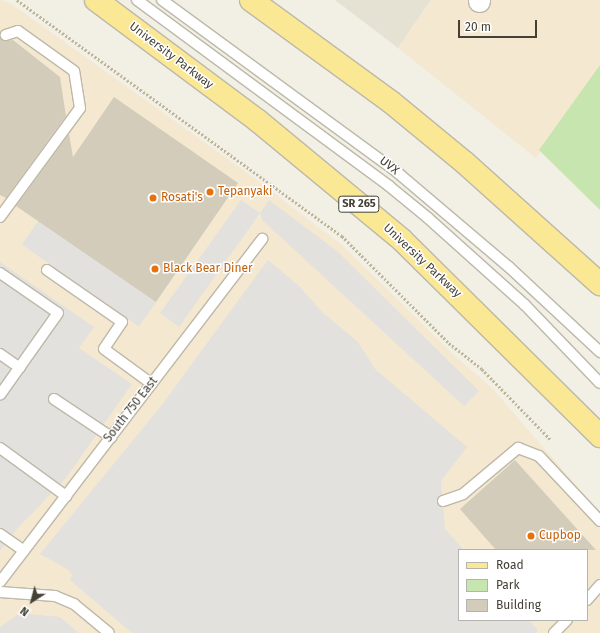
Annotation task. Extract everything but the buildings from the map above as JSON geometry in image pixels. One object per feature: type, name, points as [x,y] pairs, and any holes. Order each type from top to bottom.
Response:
[{"type":"main road","name":"University Parkway","points":[[96,0],[257,120],[402,240],[600,436]]},
{"type":"main road","points":[[250,0],[415,122],[536,225],[600,284]]},
{"type":"lane","points":[[137,0],[389,186],[428,218],[525,305],[600,382]]},
{"type":"lane","name":"UVX","points":[[162,0],[398,173],[509,267],[600,352]]},
{"type":"lane","points":[[0,217],[80,108],[74,71],[18,32],[6,35]]},
{"type":"lane","name":"South 750 East","points":[[0,582],[262,239]]},
{"type":"lane","points":[[46,270],[122,322],[104,349],[152,384]]},
{"type":"lane","points":[[0,273],[58,313],[0,395]]},
{"type":"lane","points":[[0,354],[20,368]]},
{"type":"lane","points":[[54,399],[111,437]]},
{"type":"lane","points":[[0,448],[66,496]]},
{"type":"lane","points":[[443,501],[463,494],[518,448],[539,456],[600,521]]},
{"type":"lane","points":[[0,534],[24,551]]},
{"type":"lane","points":[[588,599],[600,585]]},
{"type":"lane","points":[[0,592],[55,596],[74,604],[109,633]]},
{"type":"lane","points":[[554,633],[566,621]]},
{"type":"path","points":[[17,0],[342,236],[449,343],[482,369],[557,446]]},
{"type":"shaded area","points":[[0,0],[10,3],[257,180],[343,246],[456,357],[493,389],[600,513],[600,633],[0,633]]},
{"type":"shaded area","points":[[335,0],[431,0],[398,48]]},
{"type":"shaded area","points":[[431,0],[600,0],[600,67],[536,158],[398,48]]},
{"type":"shaded area","points":[[241,200],[260,213],[179,327],[160,313]]},
{"type":"shaded area","points":[[269,200],[337,251],[479,391],[464,406],[262,220],[260,213]]},
{"type":"shaded area","points":[[39,220],[156,302],[139,327],[22,245]]},
{"type":"shaded area","points":[[268,260],[299,286],[323,313],[357,341],[376,370],[467,447],[441,481],[445,529],[463,549],[458,549],[458,621],[530,621],[537,629],[537,633],[132,633],[70,580],[72,575],[69,570],[40,554],[161,406]]},
{"type":"shaded area","points":[[0,262],[94,327],[79,348],[132,384],[66,478],[15,531],[0,551]]},
{"type":"shaded area","points":[[20,613],[60,617],[79,633],[0,633],[0,627]]},
{"type":"green space","points":[[600,65],[600,210],[539,150]]},
{"type":"place","name":"Tepanyaki","points":[[210,192]]},
{"type":"place","name":"Rosati's","points":[[153,198]]},
{"type":"place","name":"Black Bear Diner","points":[[155,269]]},
{"type":"place","name":"Cupbop","points":[[531,536]]}]
